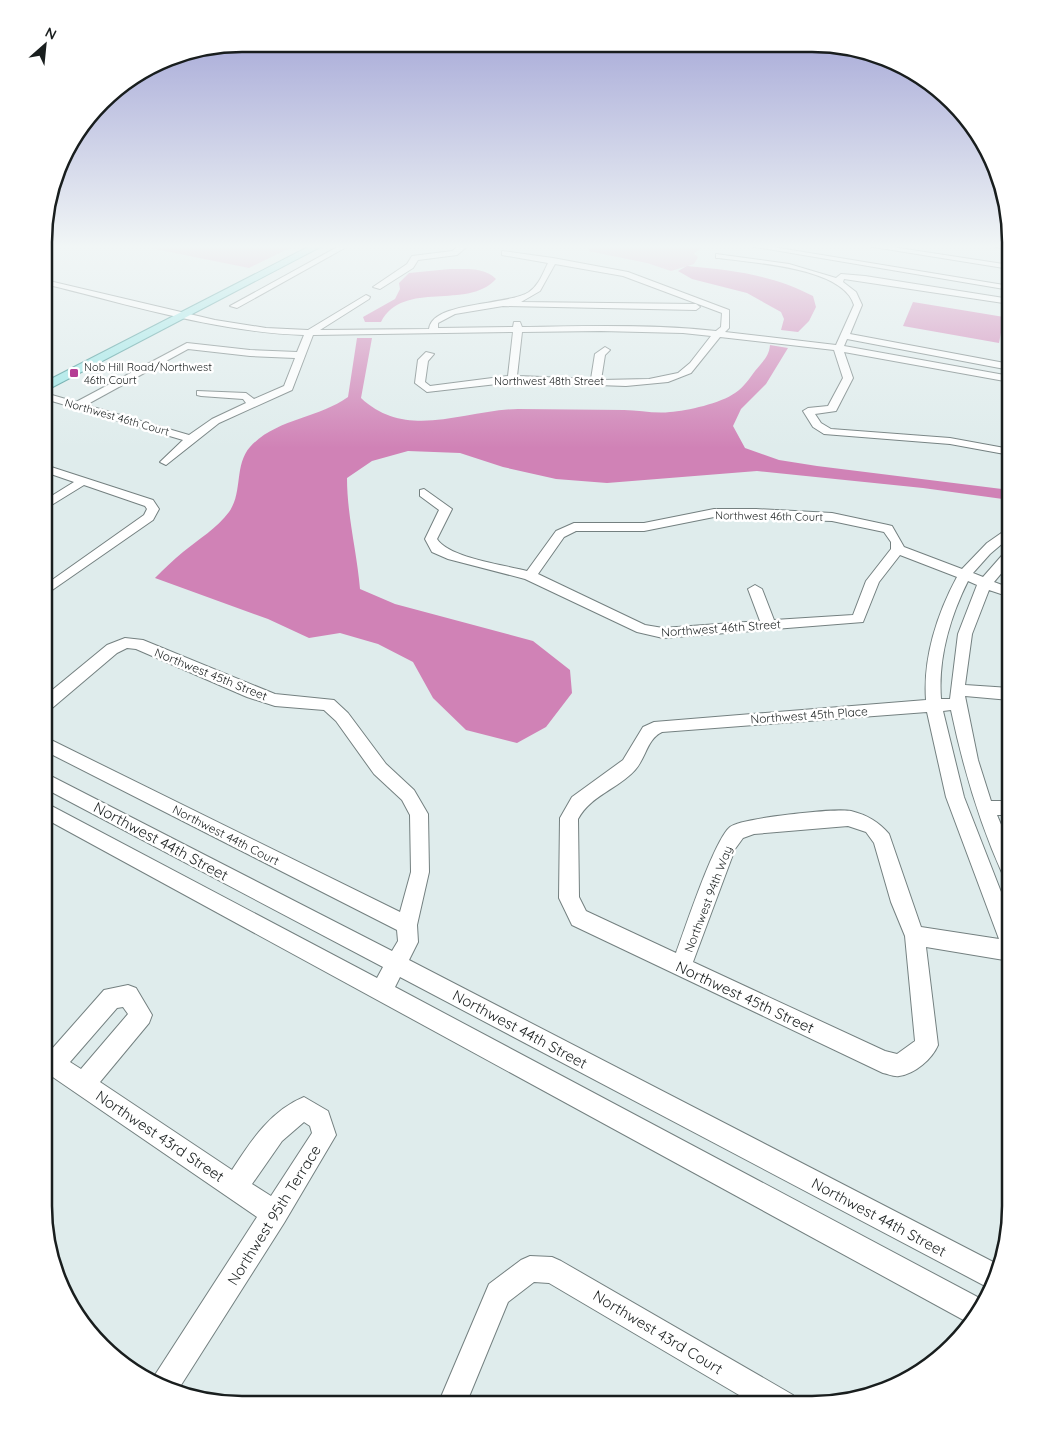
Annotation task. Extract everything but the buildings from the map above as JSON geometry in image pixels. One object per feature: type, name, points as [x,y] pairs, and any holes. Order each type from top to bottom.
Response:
[{"type":"main road","points":[[52,372],[177,313]]},
{"type":"main road","points":[[52,383],[177,313]]},
{"type":"street","points":[[189,313],[248,323],[312,331],[351,333],[433,329]]},
{"type":"street","points":[[166,462],[189,438],[217,419],[252,403],[270,398],[288,388],[299,355],[312,331],[341,313]]},
{"type":"street","points":[[433,329],[438,317],[453,313]]},
{"type":"street","points":[[721,330],[726,313]]},
{"type":"street","points":[[855,313],[842,342],[839,355],[848,378],[832,409],[808,411],[817,425],[828,432],[950,440],[1002,450]]},
{"type":"street","points":[[312,331],[517,327],[721,330],[842,342],[1002,366]]},
{"type":"street","points":[[512,380],[518,340],[517,327]]},
{"type":"street","name":"Northwest 48th Street","points":[[429,354],[423,360],[420,383],[426,388],[438,390],[512,380],[643,382],[671,380],[687,371],[721,330]]},
{"type":"street","points":[[842,342],[1002,372]]},
{"type":"street","points":[[842,342],[1002,377]]},
{"type":"street","points":[[78,405],[187,346],[250,353],[299,355]]},
{"type":"street","points":[[596,381],[600,354],[605,350]]},
{"type":"street","points":[[201,394],[246,396],[252,403]]},
{"type":"street","name":"Northwest 46th Court","points":[[52,398],[189,438]]},
{"type":"street","points":[[52,470],[149,503],[153,509],[149,517],[52,587]]},
{"type":"street","points":[[52,501],[83,481]]},
{"type":"street","name":"Northwest 46th Street","points":[[424,493],[446,509],[431,539],[437,549],[453,556],[530,576],[642,629],[663,634],[858,619],[873,581],[898,549]]},
{"type":"street","name":"Northwest 46th Court","points":[[530,576],[560,534],[574,527],[644,527],[714,514],[756,513],[847,520],[888,530],[898,542],[898,549]]},
{"type":"street","points":[[1002,537],[990,547],[965,575],[942,627],[933,683],[933,706],[958,806],[1002,920]]},
{"type":"street","points":[[898,549],[1002,590]]},
{"type":"street","points":[[1002,564],[986,583],[965,634],[957,697],[970,760],[985,808],[1002,849]]},
{"type":"street","points":[[755,589],[769,625]]},
{"type":"street","name":"Northwest 45th Street","points":[[52,699],[112,649],[125,643],[138,644],[268,698],[328,704],[342,717],[380,769],[408,795],[419,814],[420,872],[407,925]]},
{"type":"street","points":[[957,697],[1002,694]]},
{"type":"street","name":"Northwest 45th Place","points":[[579,918],[569,898],[569,818],[578,802],[629,765],[649,731],[660,726],[933,706],[957,697]]},
{"type":"street","name":"Northwest 44th Court","points":[[52,748],[407,925]]},
{"type":"street","name":"Northwest 44th Street","points":[[52,784],[989,1274]]},
{"type":"street","points":[[985,808],[1002,808]]},
{"type":"street","name":"Northwest 44th Street","points":[[52,813],[971,1310]]},
{"type":"street","name":"Northwest 94th Way","points":[[681,967],[727,845],[737,832],[753,826],[849,818],[872,827],[882,840],[901,902],[915,936]]},
{"type":"street","name":"Northwest 45th Street","points":[[579,918],[883,1062],[898,1065],[913,1058],[927,1045],[915,936]]},
{"type":"street","points":[[381,991],[408,942],[407,925]]},
{"type":"street","points":[[915,936],[1002,950]]},
{"type":"street","points":[[52,1057],[112,998],[128,996],[141,1015],[83,1084]]},
{"type":"street","name":"Northwest 43rd Street","points":[[52,1064],[275,1214]]},
{"type":"street","name":"Northwest 95th Terrace","points":[[168,1381],[324,1135],[320,1119],[304,1109],[290,1116],[268,1140],[235,1187]]},
{"type":"street","name":"Northwest 43rd Court","points":[[455,1396],[498,1293],[530,1269],[552,1270],[768,1396]]},
{"type":"shaded area","points":[[371,313],[388,313],[381,322],[365,322],[363,317]]},
{"type":"shaded area","points":[[781,313],[813,313],[809,321],[798,332],[781,330],[784,319]]},
{"type":"shaded area","points":[[909,313],[977,313],[1002,317],[999,343],[903,326]]},
{"type":"shaded area","points":[[357,338],[372,338],[361,398],[379,411],[397,418],[417,421],[518,409],[624,410],[659,413],[704,406],[729,397],[738,391],[765,359],[770,345],[788,348],[766,384],[741,409],[733,426],[745,448],[779,460],[1002,489],[1002,499],[923,488],[757,471],[607,483],[556,479],[503,467],[460,453],[408,451],[372,461],[347,478],[360,589],[395,604],[533,641],[570,670],[572,693],[546,727],[517,743],[466,730],[433,698],[413,662],[378,644],[340,633],[309,638],[268,619],[155,578],[229,512],[236,496],[242,462],[250,447],[272,430],[324,410],[348,397]]},
{"type":"place","name":"Nob Hill Road/Northwest 46th Court","points":[[74,373]]}]
